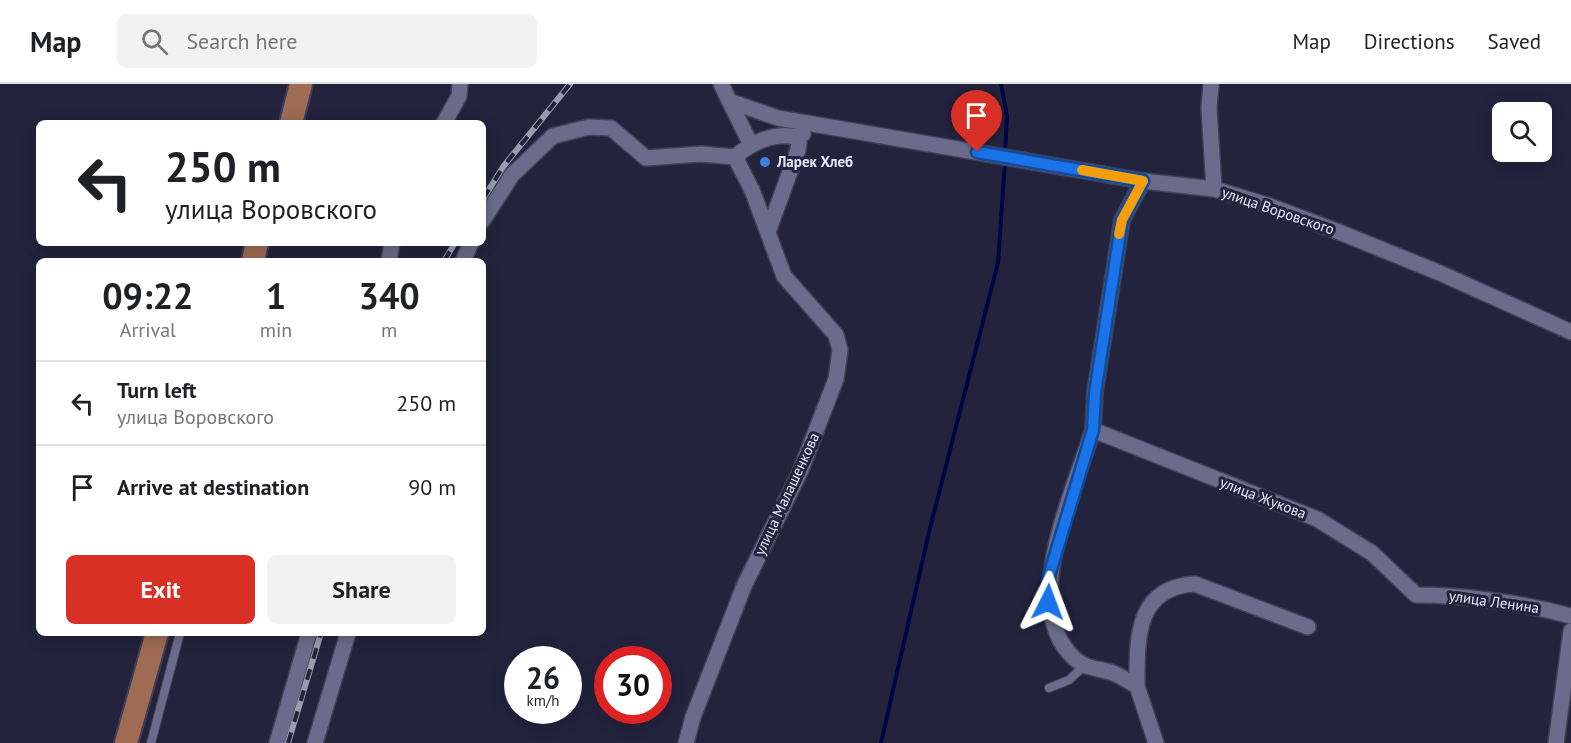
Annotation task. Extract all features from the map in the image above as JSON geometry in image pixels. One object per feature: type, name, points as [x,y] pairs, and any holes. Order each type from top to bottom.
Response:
[{"type":"main road","points":[[292,120],[301,84]]},
{"type":"main road","points":[[126,743],[156,636]]},
{"type":"street","points":[[446,120],[459,96],[460,84]]},
{"type":"street","points":[[721,84],[750,143]]},
{"type":"street","points":[[1211,84],[1209,108],[1214,189]]},
{"type":"street","name":"улица Воровского","points":[[729,101],[778,118],[1143,181],[1214,189],[1267,205],[1339,232],[1440,273],[1571,332]]},
{"type":"street","points":[[486,215],[512,175],[553,136],[589,127],[611,128],[646,158],[701,154],[735,157],[750,143],[789,135],[796,136],[825,125]]},
{"type":"street","points":[[768,232],[798,150],[799,142],[796,136]]},
{"type":"street","name":"улица Малашенкова","points":[[686,743],[693,717],[744,586],[800,472],[836,379],[840,350],[836,335],[784,276],[752,190],[735,157]]},
{"type":"street","points":[[1137,686],[1114,673],[1084,666],[1073,658],[1053,626],[1048,602],[1049,576],[1093,430],[1095,393],[1122,220],[1143,181]]},
{"type":"street","name":"улица Жукова","points":[[1093,430],[1317,519],[1372,553],[1416,595]]},
{"type":"street","points":[[1156,743],[1137,686],[1137,639],[1152,604],[1166,589],[1177,585],[1195,584],[1308,627]]},
{"type":"street","name":"улица Ленина","points":[[1416,595],[1452,595],[1543,608],[1571,616]]},
{"type":"street","points":[[1556,743],[1571,631]]},
{"type":"street","points":[[277,743],[308,636]]},
{"type":"street","points":[[315,743],[347,636]]},
{"type":"lane","points":[[152,743],[179,636]]},
{"type":"lane","points":[[1049,688],[1069,680],[1084,666]]},
{"type":"waterway","points":[[1001,84],[1007,116],[1005,153]]},
{"type":"waterway","points":[[881,743],[930,528],[998,263],[1005,161]]},
{"type":"railway","points":[[486,194],[503,167],[570,84]]},
{"type":"railway","points":[[446,258],[453,246]]},
{"type":"railway","points":[[288,743],[320,636]]},
{"type":"slow traffic","points":[[1082,170],[1143,181],[1122,220],[1119,234]]},
{"type":"place","name":"Ларек Хлеб","points":[[765,162]]},
{"type":"route","points":[[977,152],[1143,181],[1122,220],[1095,393],[1093,430],[1049,576],[1048,602]]}]
